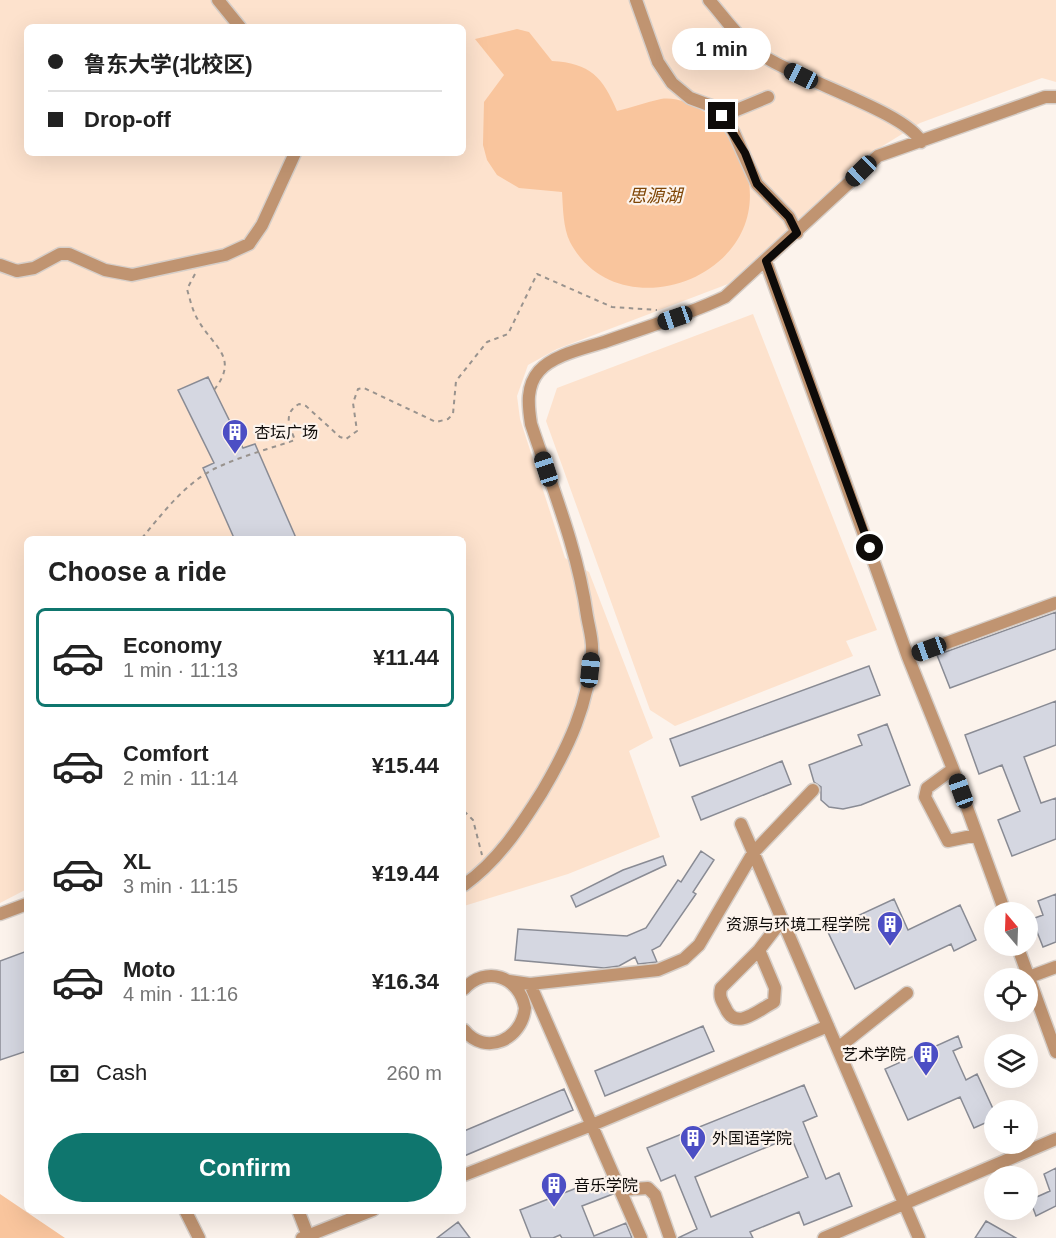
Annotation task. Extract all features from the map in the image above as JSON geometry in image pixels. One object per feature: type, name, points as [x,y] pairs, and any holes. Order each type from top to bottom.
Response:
[{"type":"street","points":[[218,0],[238,24]]},
{"type":"street","points":[[636,0],[658,62],[672,82],[690,98],[717,108],[745,153],[757,184],[789,217],[797,233]]},
{"type":"street","points":[[709,0],[756,51],[810,81],[908,125],[921,142]]},
{"type":"street","points":[[722,116],[768,97]]},
{"type":"street","points":[[466,884],[486,869],[518,830],[574,733],[588,690],[592,650],[575,559],[531,424],[528,404],[531,384],[542,368],[564,356],[699,309],[725,297],[878,156],[1045,97],[1056,97]]},
{"type":"street","points":[[0,265],[17,271],[34,268],[60,254],[69,254],[105,270],[132,275],[203,260],[249,244],[262,225],[294,156]]},
{"type":"street","points":[[766,261],[908,657],[953,769],[1001,902]]},
{"type":"street","points":[[908,657],[1056,603]]},
{"type":"street","points":[[953,769],[927,788],[925,797],[942,835],[948,840],[977,835]]},
{"type":"street","points":[[466,986],[485,976],[530,984],[658,970],[684,959],[699,945],[753,853],[813,790]]},
{"type":"street","points":[[741,824],[919,1238]]},
{"type":"street","points":[[0,914],[24,905]]},
{"type":"street","points":[[759,950],[775,988],[774,1002],[741,1019],[733,1019],[728,1015],[720,996],[721,988],[759,950],[782,920]]},
{"type":"street","points":[[1038,974],[1056,967]]},
{"type":"street","points":[[466,1032],[472,1038],[488,1043],[504,1041],[517,1031],[525,1008],[520,992],[509,981]]},
{"type":"street","points":[[530,984],[641,1238]]},
{"type":"street","points":[[838,1048],[907,993]]},
{"type":"street","points":[[1038,1003],[1056,1052]]},
{"type":"street","points":[[466,1174],[592,1125],[828,1026]]},
{"type":"street","points":[[824,1238],[1056,1139]]},
{"type":"street","points":[[620,1190],[648,1188],[655,1196],[670,1238]]},
{"type":"street","points":[[187,1214],[199,1238]]},
{"type":"street","points":[[299,1214],[305,1237],[363,1214]]},
{"type":"path","points":[[203,260],[187,288],[198,321],[218,344],[225,360],[224,376],[214,390]]},
{"type":"path","points":[[144,536],[169,506],[197,480],[216,468],[295,440],[289,426],[288,416],[292,408],[299,404],[306,406],[340,437],[346,439],[354,436],[357,431],[353,403],[358,389],[364,388],[436,422],[448,419],[453,414],[456,381],[487,342],[508,334],[537,274],[612,307],[668,310]]},
{"type":"path","points":[[466,813],[473,820],[486,869]]},
{"type":"shaded area","points":[[0,0],[1056,0],[1056,82],[1042,78],[920,123],[868,155],[728,284],[557,349],[528,365],[517,396],[520,419],[565,558],[589,572],[653,738],[629,751],[660,837],[568,874],[466,905],[466,536],[24,536],[24,891],[0,903]]},
{"type":"shaded area","points":[[753,314],[877,630],[846,641],[853,656],[675,726],[650,710],[546,421],[557,388]]},
{"type":"water","name":"思源湖","points":[[517,29],[529,32],[552,61],[576,65],[594,74],[606,89],[617,111],[661,99],[681,101],[702,110],[727,133],[745,165],[750,204],[739,237],[718,262],[689,280],[656,288],[623,285],[593,270],[570,242],[565,224],[562,192],[519,188],[497,175],[487,160],[483,145],[484,102],[504,75],[475,39]]},
{"type":"water","points":[[0,1194],[24,1210],[24,1214],[30,1214],[65,1238],[0,1238]]},
{"type":"building","name":"杏坛广场","points":[[208,377],[243,448],[255,444],[295,536],[233,536],[203,468],[214,463],[178,390]]},
{"type":"building","points":[[1056,612],[1056,649],[950,688],[937,655]]},
{"type":"building","points":[[869,666],[880,695],[680,766],[670,739]]},
{"type":"building","points":[[1056,701],[1056,745],[1024,757],[1041,803],[1056,798],[1056,839],[1012,856],[998,820],[1020,811],[1002,765],[979,774],[965,735]]},
{"type":"building","points":[[887,724],[910,785],[861,805],[843,809],[829,807],[821,800],[821,787],[814,782],[809,765],[862,745],[858,735]]},
{"type":"building","points":[[782,761],[791,784],[701,820],[692,797]]},
{"type":"building","points":[[701,851],[714,860],[693,892],[696,894],[660,946],[652,950],[657,962],[638,964],[635,957],[619,966],[604,968],[515,960],[518,929],[627,936],[646,928],[678,880],[681,882]]},
{"type":"building","points":[[663,856],[666,865],[576,907],[571,896],[623,870]]},
{"type":"building","points":[[1056,894],[1056,942],[1043,947],[1038,934],[1038,917],[1043,915],[1038,901]]},
{"type":"building","name":"资源与环境工程学院","points":[[894,899],[908,930],[960,905],[976,940],[954,951],[951,944],[855,989],[827,930]]},
{"type":"building","points":[[24,952],[24,1052],[0,1060],[0,961]]},
{"type":"building","points":[[703,1026],[714,1051],[605,1096],[595,1071]]},
{"type":"building","name":"艺术学院","points":[[958,1036],[962,1047],[953,1051],[966,1080],[977,1074],[989,1100],[984,1100],[984,1124],[974,1128],[960,1097],[908,1120],[885,1069]]},
{"type":"building","name":"外国语学院","points":[[804,1085],[817,1116],[803,1122],[826,1179],[839,1173],[852,1206],[804,1225],[799,1212],[750,1232],[753,1238],[678,1238],[697,1229],[675,1175],[661,1181],[647,1148]],"holes":[[[791,1137],[808,1177],[711,1217],[695,1177]]]},
{"type":"building","points":[[564,1089],[573,1110],[466,1155],[466,1130]]},
{"type":"building","points":[[1056,1168],[1056,1206],[1038,1215],[1038,1196],[1050,1191],[1044,1174]]},
{"type":"building","name":"音乐学院","points":[[605,1177],[613,1194],[582,1206],[594,1236],[626,1223],[632,1238],[562,1238],[560,1235],[553,1238],[531,1238],[520,1210]]},
{"type":"building","points":[[986,1221],[1016,1238],[975,1238]]},
{"type":"building","points":[[458,1222],[470,1238],[437,1238]]},
{"type":"place","name":"杏坛广场","points":[[235,455]]},
{"type":"place","name":"资源与环境工程学院","points":[[890,947]]},
{"type":"place","name":"艺术学院","points":[[926,1077]]},
{"type":"place","name":"外国语学院","points":[[693,1161]]},
{"type":"place","name":"音乐学院","points":[[554,1208]]},
{"type":"route","points":[[722,116],[745,153],[757,184],[789,217],[797,233],[766,261],[870,548]]}]
